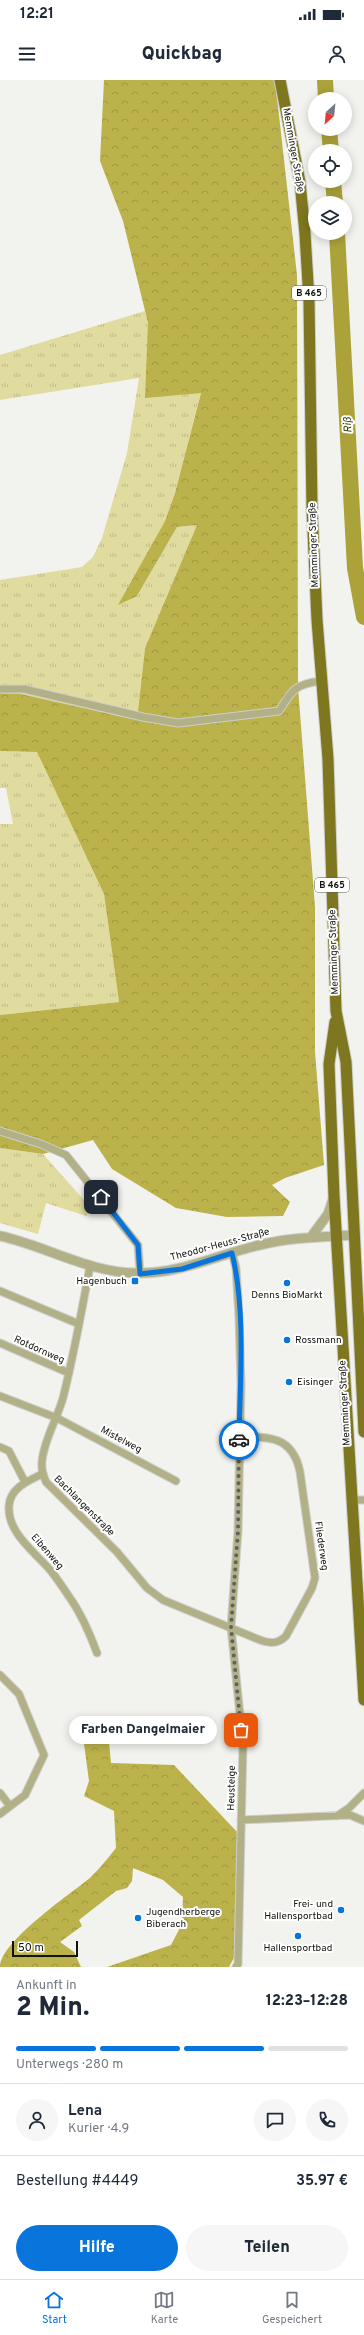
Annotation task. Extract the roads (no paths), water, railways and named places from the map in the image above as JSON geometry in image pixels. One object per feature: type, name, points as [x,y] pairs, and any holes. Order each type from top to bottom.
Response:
[{"type":"main road","name":"Memminger Straße","points":[[280,80],[300,182],[309,300],[312,509],[321,681],[328,759],[336,1011],[330,1064],[334,1196],[364,1700]]},
{"type":"main road","name":"Memminger Straße","points":[[336,1011],[346,1062],[364,1432]]},
{"type":"street","points":[[0,689],[24,689],[143,717],[178,723],[279,711],[291,691],[300,684],[321,681]]},
{"type":"street","points":[[0,1132],[41,1144],[66,1156],[138,1245],[140,1274]]},
{"type":"street","points":[[311,1237],[328,1214],[334,1196]]},
{"type":"street","name":"Theodor-Heuss-Straße","points":[[0,1236],[20,1241],[90,1266],[140,1274],[182,1269],[262,1244],[311,1237],[354,1235]]},
{"type":"street","name":"Heusteige","points":[[232,1253],[236,1268],[239,1317],[239,1438],[238,1531],[231,1627],[243,1745],[238,1964],[236,1967]]},
{"type":"street","name":"Bachlangenstraße","points":[[90,1266],[69,1374],[57,1418],[44,1452],[42,1474],[53,1492],[117,1552],[147,1588],[163,1600],[231,1627]]},
{"type":"street","points":[[0,1290],[79,1324]]},
{"type":"street","name":"Rotdornweg","points":[[0,1343],[69,1374]]},
{"type":"street","name":"Mistelweg","points":[[0,1396],[57,1418],[176,1481]]},
{"type":"street","name":"Fliederweg","points":[[231,1627],[267,1643],[282,1641],[312,1588],[315,1578],[300,1472],[296,1458],[284,1444],[272,1438],[239,1438]]},
{"type":"street","points":[[0,1447],[9,1451],[25,1482]]},
{"type":"street","name":"Eibenweg","points":[[42,1474],[25,1482],[14,1494],[9,1505],[13,1526],[71,1600],[91,1637],[97,1653]]},
{"type":"street","points":[[351,1500],[364,1500]]},
{"type":"street","points":[[0,1675],[19,1694],[44,1755],[25,1795],[0,1814]]},
{"type":"street","points":[[0,1793],[10,1806]]},
{"type":"street","points":[[337,1816],[349,1808],[364,1793]]},
{"type":"street","name":"Heusteige","points":[[241,1820],[356,1816],[364,1821]]},
{"type":"waterway","name":"Riß","points":[[325,80],[326,92]]},
{"type":"waterway","name":"Riß","points":[[330,136],[330,144]]},
{"type":"waterway","name":"Riß","points":[[334,188],[334,196]]},
{"type":"waterway","name":"Riß","points":[[337,240],[355,568],[364,617]]},
{"type":"place","name":"Hagenbuch","points":[[135,1281]]},
{"type":"place","name":"Denns BioMarkt","points":[[287,1283]]},
{"type":"place","name":"Rossmann","points":[[287,1340]]},
{"type":"place","name":"Eisinger","points":[[289,1382]]},
{"type":"place","name":"Farben Dangelmaier","points":[[241,1730]]},
{"type":"place","name":"Frei- und Hallensportbad","points":[[341,1910]]},
{"type":"place","name":"Jugendherberge Biberach","points":[[138,1918]]},
{"type":"place","name":"Hallensportbad","points":[[298,1936]]}]
